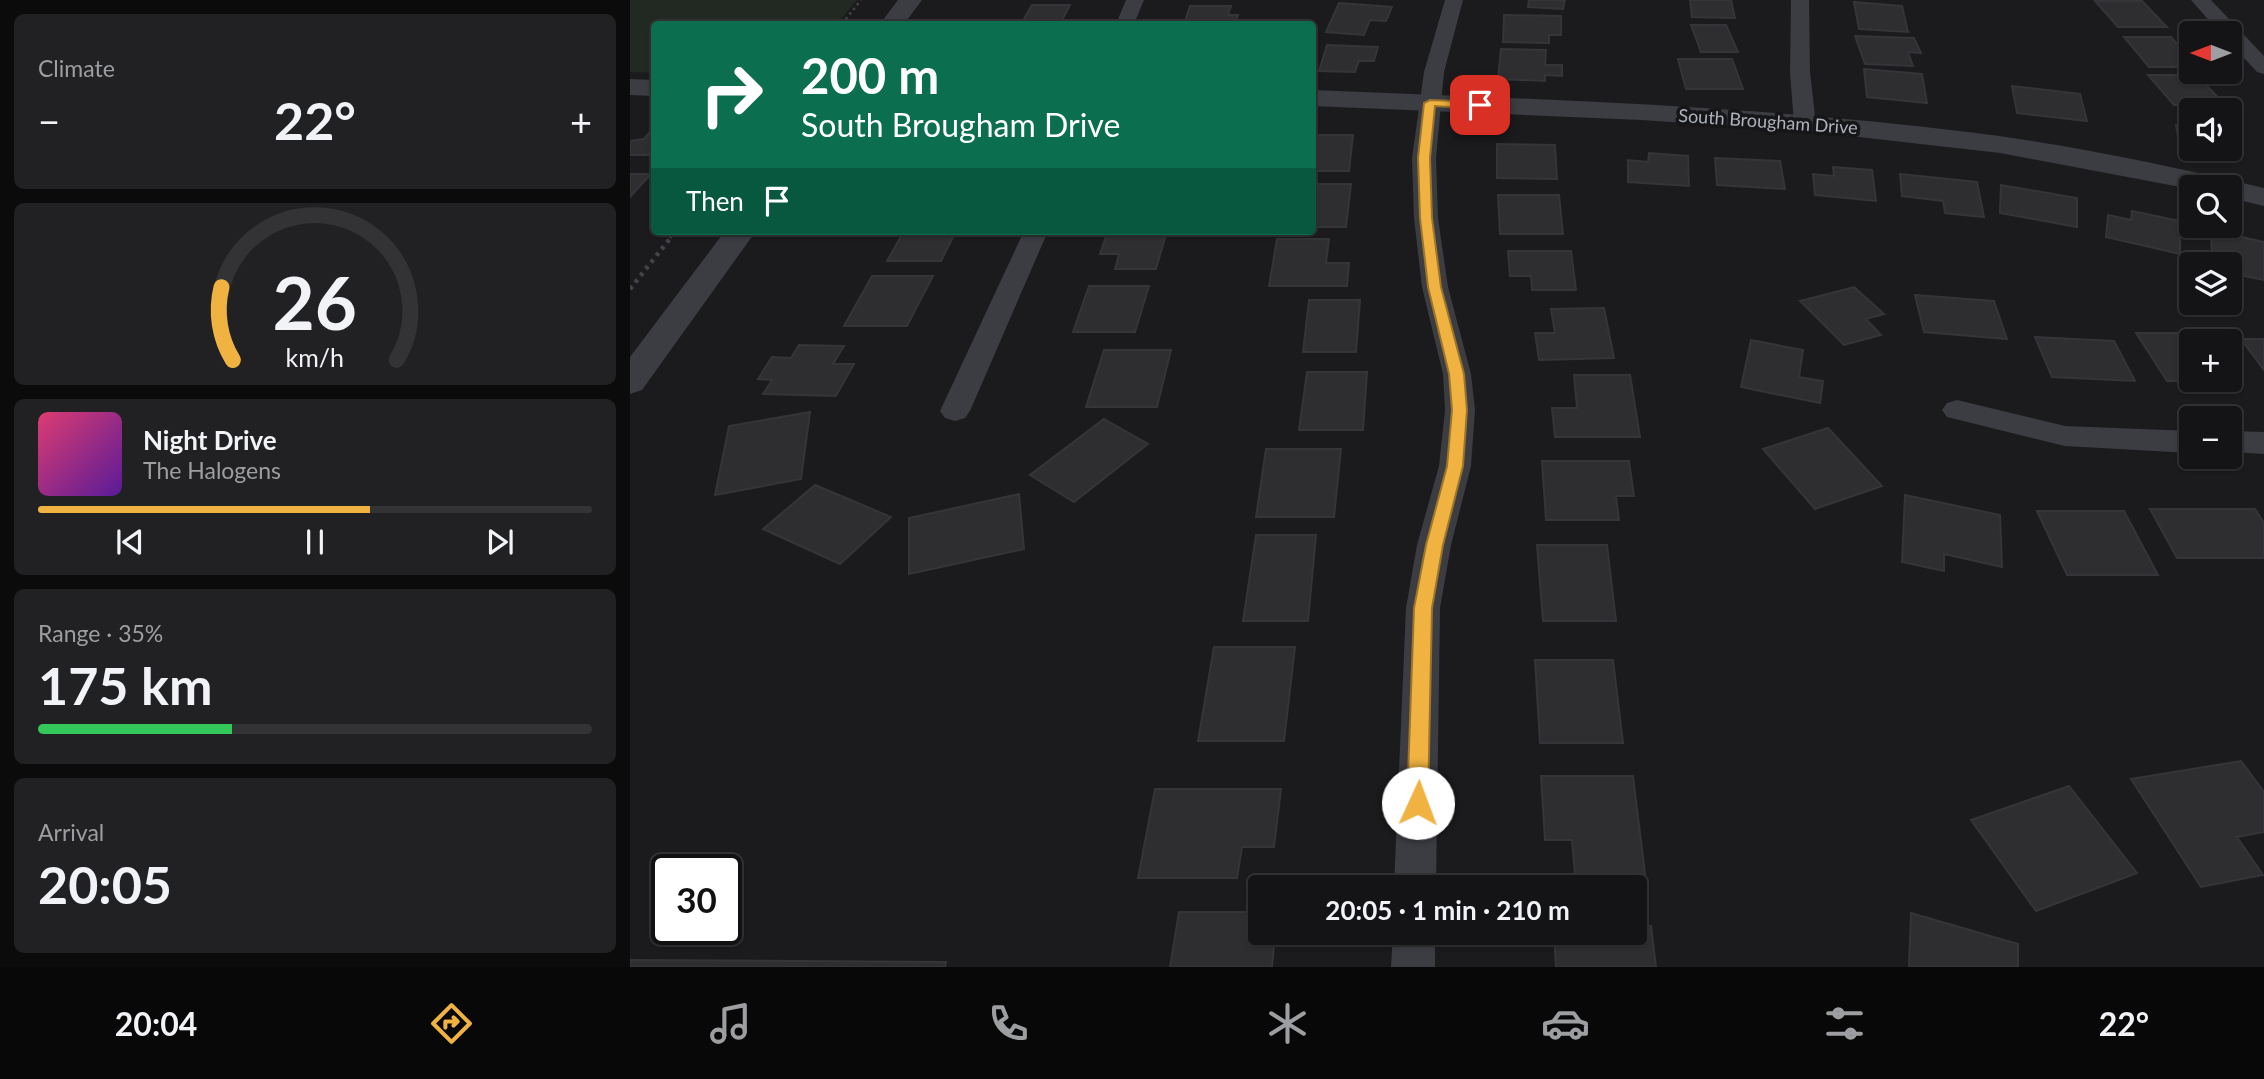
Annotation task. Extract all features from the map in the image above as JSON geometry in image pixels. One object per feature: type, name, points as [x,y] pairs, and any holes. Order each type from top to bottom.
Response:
[{"type":"street","points":[[894,21],[910,0]]},
{"type":"street","points":[[1126,21],[1135,0]]},
{"type":"street","points":[[1415,875],[1423,608],[1434,545],[1455,466],[1460,410],[1457,374],[1435,287],[1426,218],[1424,158],[1434,72],[1454,0]]},
{"type":"street","points":[[1800,0],[1800,72],[1805,124]]},
{"type":"street","points":[[2200,0],[2264,68]]},
{"type":"street","points":[[630,87],[651,88]]},
{"type":"street","name":"South Brougham Drive","points":[[1316,98],[1805,124],[1972,141],[2179,179]]},
{"type":"street","points":[[2242,192],[2264,197]]},
{"type":"street","points":[[630,382],[738,235]]},
{"type":"street","points":[[955,411],[1034,235]]},
{"type":"street","points":[[1957,410],[2065,436],[2179,441]]},
{"type":"street","points":[[2242,442],[2264,443]]},
{"type":"street","points":[[1413,967],[1414,945]]},
{"type":"path","points":[[844,21],[861,0]]},
{"type":"path","points":[[630,289],[673,235]]},
{"type":"shaded area","points":[[630,0],[857,0],[840,21],[651,21],[651,73],[630,72]]},
{"type":"building","points":[[1529,0],[1565,0],[1563,9],[1528,7]]},
{"type":"building","points":[[1690,0],[1731,0],[1735,18],[1692,17]]},
{"type":"building","points":[[2095,1],[2142,1],[2167,27],[2118,27]]},
{"type":"building","points":[[1854,2],[1902,6],[1908,32],[1859,29]]},
{"type":"building","points":[[1339,3],[1392,7],[1386,21],[1370,20],[1364,35],[1326,32]]},
{"type":"building","points":[[1032,5],[1070,5],[1062,21],[1023,21]]},
{"type":"building","points":[[1190,6],[1231,6],[1228,15],[1238,15],[1236,21],[1185,21]]},
{"type":"building","points":[[1504,15],[1561,16],[1561,35],[1549,35],[1549,43],[1503,42]]},
{"type":"building","points":[[1691,25],[1726,25],[1738,52],[1701,52]]},
{"type":"building","points":[[1855,36],[1914,38],[1921,53],[1908,52],[1913,66],[1865,64]]},
{"type":"building","points":[[2124,37],[2171,37],[2179,46],[2179,67],[2149,67]]},
{"type":"building","points":[[1327,45],[1378,47],[1374,61],[1359,61],[1355,72],[1319,71]]},
{"type":"building","points":[[1501,49],[1546,50],[1545,65],[1562,65],[1562,76],[1545,75],[1545,81],[1498,79]]},
{"type":"building","points":[[1678,59],[1732,59],[1743,89],[1686,89]]},
{"type":"building","points":[[1864,69],[1922,74],[1927,103],[1867,97]]},
{"type":"building","points":[[2148,75],[2179,75],[2179,84],[2205,84],[2218,98],[2179,98],[2179,105],[2174,105]]},
{"type":"building","points":[[2012,86],[2080,94],[2087,121],[2017,113]]},
{"type":"building","points":[[651,131],[651,155],[630,155],[630,141],[644,139]]},
{"type":"building","points":[[1316,135],[1353,135],[1349,171],[1316,171]]},
{"type":"building","points":[[1497,144],[1555,145],[1557,179],[1497,178]]},
{"type":"building","points":[[1649,153],[1688,156],[1689,186],[1628,182],[1628,160],[1648,162]]},
{"type":"building","points":[[1715,158],[1780,161],[1785,189],[1717,185]]},
{"type":"building","points":[[1833,167],[1872,170],[1876,201],[1815,195],[1813,174],[1834,176]]},
{"type":"building","points":[[630,174],[651,174],[630,197]]},
{"type":"building","points":[[1900,174],[1977,182],[1984,217],[1945,213],[1943,201],[1902,196]]},
{"type":"building","points":[[1316,184],[1351,184],[1346,227],[1316,227]]},
{"type":"building","points":[[2001,185],[2077,198],[2077,227],[2000,213]]},
{"type":"building","points":[[1498,195],[1559,195],[1563,234],[1500,234]]},
{"type":"building","points":[[2132,211],[2179,221],[2179,254],[2106,237],[2108,215],[2131,220]]},
{"type":"building","points":[[902,235],[954,235],[941,261],[887,261]]},
{"type":"building","points":[[1107,235],[1166,235],[1156,269],[1115,269],[1119,254],[1100,254]]},
{"type":"building","points":[[2242,237],[2264,242],[2264,280],[2244,276],[2242,252],[2212,252],[2211,238]]},
{"type":"building","points":[[1277,239],[1329,239],[1326,263],[1349,263],[1347,286],[1269,286]]},
{"type":"building","points":[[1508,251],[1571,251],[1576,290],[1532,290],[1531,276],[1510,276]]},
{"type":"building","points":[[872,276],[933,276],[907,326],[844,326]]},
{"type":"building","points":[[1089,286],[1149,286],[1135,332],[1073,332]]},
{"type":"building","points":[[1854,287],[1884,314],[1866,319],[1881,335],[1844,345],[1800,301]]},
{"type":"building","points":[[1915,295],[1994,301],[2007,339],[1924,332]]},
{"type":"building","points":[[1309,300],[1360,300],[1356,352],[1303,352]]},
{"type":"building","points":[[1604,308],[1614,358],[1539,360],[1535,333],[1555,333],[1551,309]]},
{"type":"building","points":[[2136,333],[2179,333],[2179,381],[2167,381]]},
{"type":"building","points":[[2035,337],[2114,341],[2135,381],[2052,377]]},
{"type":"building","points":[[2242,339],[2264,339],[2264,370],[2242,340]]},
{"type":"building","points":[[1751,340],[1803,350],[1799,377],[1823,381],[1820,403],[1741,387]]},
{"type":"building","points":[[799,345],[844,346],[833,364],[854,364],[836,396],[763,394],[772,380],[758,379],[772,357],[791,358]]},
{"type":"building","points":[[1104,350],[1171,350],[1157,407],[1086,407]]},
{"type":"building","points":[[1307,372],[1367,372],[1363,430],[1299,430]]},
{"type":"building","points":[[1574,375],[1630,375],[1640,437],[1555,437],[1552,408],[1577,408]]},
{"type":"building","points":[[810,412],[801,479],[715,495],[729,426]]},
{"type":"building","points":[[1104,419],[1148,444],[1074,502],[1030,475]]},
{"type":"building","points":[[1828,428],[1882,486],[1815,509],[1763,449]]},
{"type":"building","points":[[1266,449],[1341,449],[1334,517],[1256,517]]},
{"type":"building","points":[[1542,461],[1629,461],[1634,496],[1616,496],[1619,520],[1546,520]]},
{"type":"building","points":[[815,485],[891,517],[840,564],[763,529]]},
{"type":"building","points":[[1019,494],[1024,549],[909,574],[909,518]]},
{"type":"building","points":[[1905,495],[2000,515],[2002,567],[1944,554],[1944,571],[1902,562]]},
{"type":"building","points":[[2150,509],[2255,509],[2264,523],[2264,558],[2177,558]]},
{"type":"building","points":[[2037,511],[2124,511],[2158,575],[2067,575]]},
{"type":"building","points":[[1256,535],[1316,535],[1308,621],[1243,621]]},
{"type":"building","points":[[1537,545],[1607,545],[1616,621],[1543,621]]},
{"type":"building","points":[[1214,647],[1295,647],[1284,741],[1198,741]]},
{"type":"building","points":[[1535,660],[1613,660],[1623,743],[1540,743]]},
{"type":"building","points":[[2241,761],[2264,792],[2264,832],[2237,837],[2263,875],[2201,887],[2131,779]]},
{"type":"building","points":[[1541,776],[1633,776],[1645,874],[1575,874],[1572,840],[1545,840]]},
{"type":"building","points":[[2069,786],[2137,873],[2036,911],[1971,820]]},
{"type":"building","points":[[1155,789],[1281,789],[1274,847],[1242,847],[1237,878],[1138,878]]},
{"type":"building","points":[[1179,912],[1248,912],[1248,945],[1274,945],[1272,967],[1170,967]]},
{"type":"building","points":[[1911,913],[2018,944],[2018,967],[1909,967]]},
{"type":"building","points":[[1647,926],[1651,926],[1656,967],[1556,967],[1555,945],[1647,945]]},
{"type":"building","points":[[630,960],[946,962],[945,967],[630,967]]},
{"type":"route","points":[[1418,803],[1423,608],[1434,545],[1455,466],[1460,410],[1457,374],[1435,287],[1426,218],[1424,158],[1430,103],[1480,105]]}]
